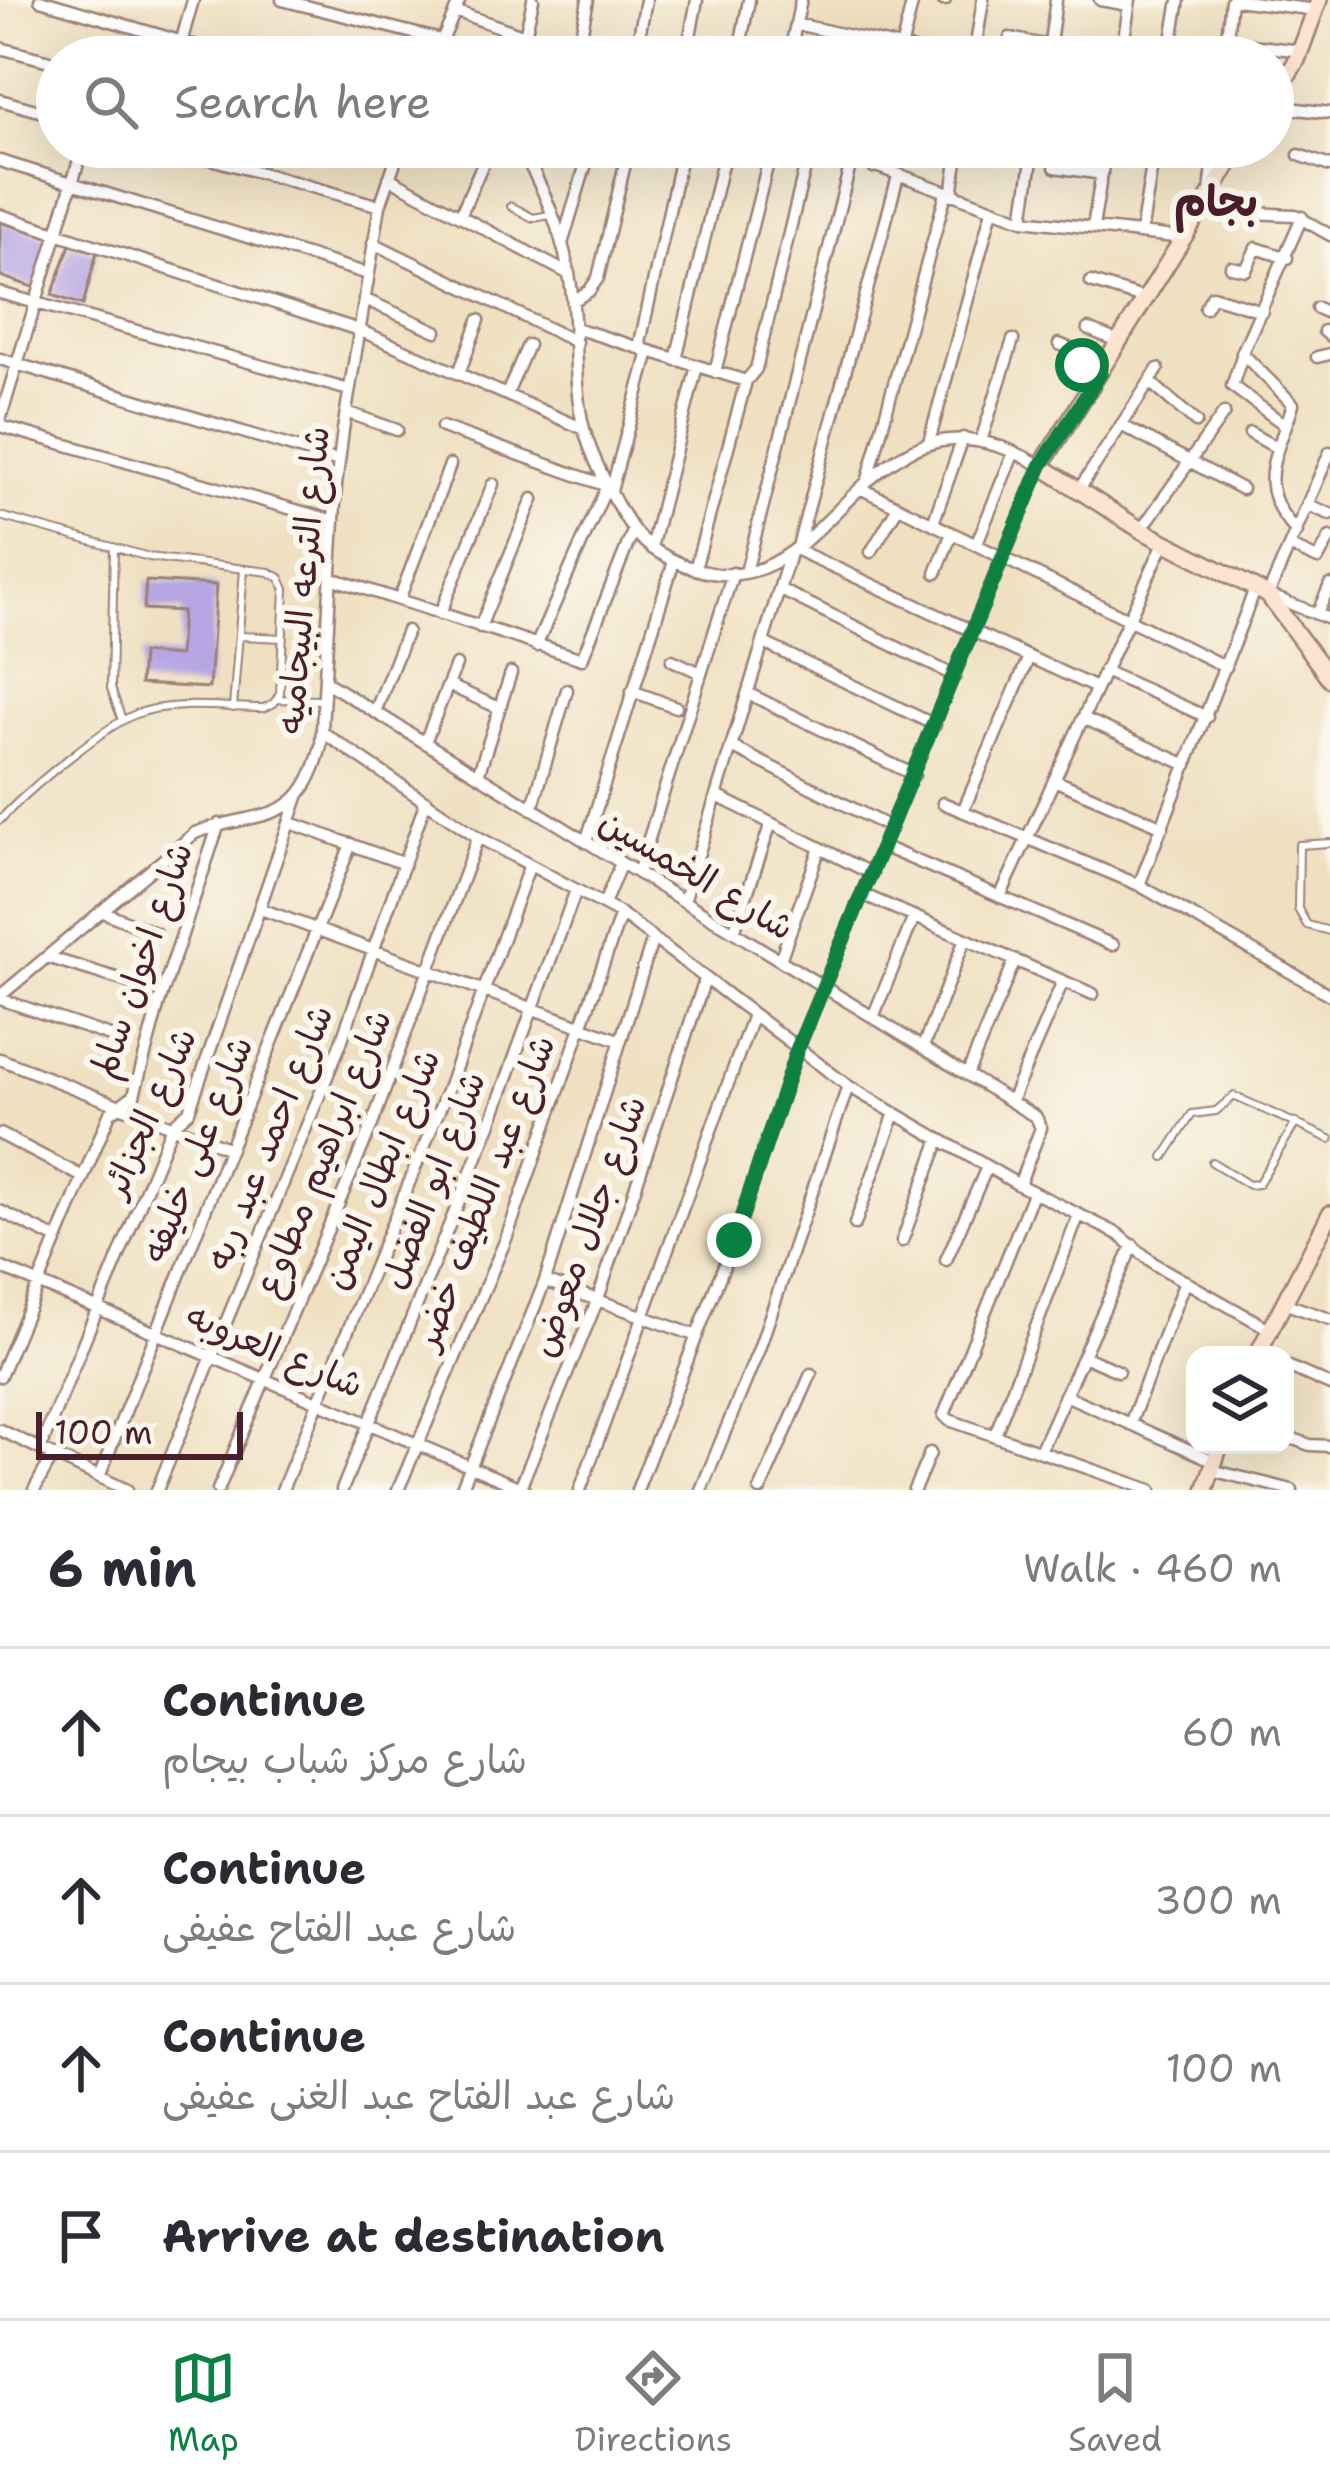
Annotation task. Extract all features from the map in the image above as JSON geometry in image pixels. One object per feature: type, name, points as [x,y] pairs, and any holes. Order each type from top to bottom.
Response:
[{"type":"main road","points":[[1294,62],[1318,5]]},
{"type":"main road","points":[[1227,168],[1041,466],[1141,530],[1261,592],[1330,680]]},
{"type":"main road","points":[[1263,1346],[1329,1217]]},
{"type":"main road","points":[[1205,1490],[1215,1459]]},
{"type":"street","points":[[40,0],[162,36]]},
{"type":"street","points":[[184,36],[193,0]]},
{"type":"street","points":[[282,0],[425,36]]},
{"type":"street","points":[[443,36],[457,5],[526,36],[533,0]]},
{"type":"street","points":[[583,36],[588,0]]},
{"type":"street","points":[[639,36],[646,0]]},
{"type":"street","points":[[690,36],[697,0]]},
{"type":"street","points":[[742,36],[748,0]]},
{"type":"street","points":[[793,36],[801,0]]},
{"type":"street","points":[[905,36],[913,0]]},
{"type":"street","points":[[977,36],[982,0]]},
{"type":"street","points":[[1050,36],[1056,0]]},
{"type":"street","points":[[1100,0],[1130,3],[1124,36]]},
{"type":"street","points":[[1172,36],[1178,0]]},
{"type":"street","points":[[1227,36],[1233,0],[1318,5]]},
{"type":"street","points":[[796,24],[841,36]]},
{"type":"street","points":[[0,48],[36,57]]},
{"type":"street","points":[[1294,50],[1300,51]]},
{"type":"street","points":[[0,100],[36,110]]},
{"type":"street","points":[[1294,106],[1330,113]]},
{"type":"street","points":[[1298,155],[1330,166]]},
{"type":"street","points":[[0,161],[368,274]]},
{"type":"street","points":[[76,168],[0,423],[334,521]]},
{"type":"street","points":[[243,168],[380,206]]},
{"type":"street","name":"شارع الترعه البيجاميه","points":[[299,794],[315,769],[322,732],[339,461],[373,243],[392,168]]},
{"type":"street","points":[[460,216],[481,168]]},
{"type":"street","points":[[531,168],[562,244],[569,274],[584,429],[609,489],[633,531],[651,548],[695,569],[739,572],[793,554],[885,465],[929,442],[981,441],[1041,466],[797,1050],[767,1146],[638,1490]]},
{"type":"street","points":[[562,244],[585,168]]},
{"type":"street","points":[[573,301],[590,291],[598,278],[624,168]]},
{"type":"street","points":[[536,646],[609,489],[648,355],[640,343],[678,168]]},
{"type":"street","points":[[676,360],[721,168]]},
{"type":"street","points":[[715,372],[767,168]]},
{"type":"street","points":[[695,569],[746,382],[755,369],[805,168]]},
{"type":"street","points":[[638,873],[701,673],[739,572],[848,168]]},
{"type":"street","points":[[876,168],[1023,220],[1184,238]]},
{"type":"street","points":[[864,485],[955,168]]},
{"type":"street","points":[[1023,220],[1031,168]]},
{"type":"street","points":[[1062,168],[1102,174]]},
{"type":"street","points":[[1093,227],[1103,168]]},
{"type":"street","points":[[1141,233],[1152,168]]},
{"type":"street","points":[[1211,168],[1205,203],[1302,217],[1327,233],[1330,215]]},
{"type":"street","points":[[684,901],[793,554],[898,176]]},
{"type":"street","points":[[389,178],[569,274]]},
{"type":"street","points":[[929,442],[992,210]]},
{"type":"street","points":[[0,215],[359,329],[584,429]]},
{"type":"street","points":[[1285,425],[1232,386],[1302,217]]},
{"type":"street","points":[[373,243],[575,342]]},
{"type":"street","points":[[1231,267],[1246,270],[1256,248],[1287,258]]},
{"type":"street","points":[[1091,282],[1146,299]]},
{"type":"street","points":[[0,293],[349,390]]},
{"type":"street","points":[[1205,308],[1213,296],[1262,311]]},
{"type":"street","points":[[364,299],[436,331]]},
{"type":"street","points":[[1317,308],[1330,314]]},
{"type":"street","points":[[459,374],[479,320]]},
{"type":"street","points":[[574,328],[746,382]]},
{"type":"street","points":[[1088,329],[1120,342]]},
{"type":"street","points":[[981,441],[1013,340]]},
{"type":"street","points":[[1059,344],[1080,353],[1082,365],[1100,374]]},
{"type":"street","points":[[507,394],[528,345]]},
{"type":"street","points":[[1242,356],[1292,403],[1270,480],[1272,496],[1297,532]]},
{"type":"street","points":[[0,359],[339,461]]},
{"type":"street","points":[[651,548],[697,366]]},
{"type":"street","points":[[1078,490],[1158,369]]},
{"type":"street","points":[[1150,382],[1196,422]]},
{"type":"street","points":[[346,412],[397,430]]},
{"type":"street","points":[[1141,530],[1224,413]]},
{"type":"street","points":[[1121,424],[1242,489]]},
{"type":"street","points":[[442,427],[609,489]]},
{"type":"street","points":[[1250,433],[1277,448]]},
{"type":"street","points":[[932,523],[963,438]]},
{"type":"street","points":[[976,544],[1014,452]]},
{"type":"street","points":[[1139,885],[1226,667],[1261,592],[1292,547],[1330,452]]},
{"type":"street","points":[[399,600],[450,465]]},
{"type":"street","points":[[440,614],[493,484]]},
{"type":"street","points":[[864,485],[898,507],[1226,667]]},
{"type":"street","points":[[480,627],[533,499]]},
{"type":"street","points":[[1308,505],[1330,514]]},
{"type":"street","points":[[872,552],[898,507]]},
{"type":"street","points":[[331,578],[576,660],[585,654],[633,531]]},
{"type":"street","points":[[936,573],[952,533]]},
{"type":"street","points":[[1292,547],[1318,559],[1330,537]]},
{"type":"street","points":[[1000,897],[1164,543]]},
{"type":"street","points":[[793,554],[1096,688]]},
{"type":"street","points":[[586,842],[674,561]]},
{"type":"street","points":[[1317,614],[1330,585]]},
{"type":"street","points":[[781,590],[956,676]]},
{"type":"street","points":[[1261,592],[1330,619]]},
{"type":"street","points":[[375,712],[407,631]]},
{"type":"street","points":[[764,643],[935,725]]},
{"type":"street","points":[[963,811],[1029,657]]},
{"type":"street","points":[[672,660],[701,673]]},
{"type":"street","points":[[424,742],[456,665]]},
{"type":"street","points":[[1104,671],[1207,717]]},
{"type":"street","points":[[478,775],[511,673]]},
{"type":"street","name":"شارع الخمسين","points":[[326,682],[1011,1101]]},
{"type":"street","points":[[448,685],[500,708]]},
{"type":"street","points":[[532,808],[567,690]]},
{"type":"street","points":[[632,691],[676,707]]},
{"type":"street","points":[[748,694],[914,775]]},
{"type":"street","points":[[1083,718],[1187,765]]},
{"type":"street","name":"شارع الخمسين","points":[[322,732],[478,837],[621,914],[848,1086],[1019,1185],[1118,1234],[1156,1265],[1270,1330]]},
{"type":"street","points":[[732,748],[892,828]]},
{"type":"street","points":[[1054,780],[1162,826]]},
{"type":"street","points":[[113,1037],[0,998],[195,833],[219,824],[265,818],[299,794]]},
{"type":"street","name":"شارع الجزائر","points":[[40,1449],[172,1126],[188,1115],[299,794]]},
{"type":"street","points":[[717,796],[872,874]]},
{"type":"street","name":"شارع احمد عبد ربه","points":[[157,1490],[375,951],[426,802]]},
{"type":"street","points":[[943,802],[1139,885],[1330,995]]},
{"type":"street","points":[[291,823],[402,863]]},
{"type":"street","points":[[734,932],[771,823]]},
{"type":"street","name":"شارع اخوان سالم","points":[[0,1376],[110,1113],[135,1091],[219,824]]},
{"type":"street","name":"شارع ابراهيم مطاوع","points":[[218,1490],[373,1122],[478,837]]},
{"type":"street","name":"شارع على خليفه","points":[[99,1477],[351,844]]},
{"type":"street","points":[[884,847],[1113,946]]},
{"type":"street","points":[[780,960],[820,848]]},
{"type":"street","points":[[604,904],[621,863]]},
{"type":"street","name":"شارع ابطال اليمن","points":[[282,1490],[447,1091],[529,867]]},
{"type":"street","name":"شارع ابو الفضل","points":[[342,1490],[490,1122],[576,890]]},
{"type":"street","points":[[863,895],[1093,994]]},
{"type":"street","points":[[261,909],[621,1041]]},
{"type":"street","points":[[101,911],[155,933]]},
{"type":"street","name":"شارع عبد اللطيف خضر","points":[[398,1490],[506,1239],[621,914]]},
{"type":"street","points":[[873,1017],[914,917]]},
{"type":"street","points":[[460,1490],[545,1281],[653,938]]},
{"type":"street","points":[[922,1047],[965,939]]},
{"type":"street","points":[[47,957],[132,982]]},
{"type":"street","points":[[967,1075],[1015,960]]},
{"type":"street","name":"شارع جلال معوض","points":[[522,1489],[598,1299],[705,979]]},
{"type":"street","points":[[1019,1185],[1041,1125],[1011,1101],[1063,981]]},
{"type":"street","points":[[580,1490],[753,1016]]},
{"type":"street","points":[[0,1059],[230,1149]]},
{"type":"street","points":[[701,1490],[759,1349],[848,1086]]},
{"type":"street","points":[[855,1224],[895,1113]]},
{"type":"street","points":[[0,1134],[83,1178]]},
{"type":"street","points":[[902,1241],[940,1138]]},
{"type":"street","points":[[946,1260],[987,1167]]},
{"type":"street","points":[[1033,1192],[944,1415],[1151,1490]]},
{"type":"street","points":[[0,1211],[58,1239]]},
{"type":"street","points":[[995,1435],[1078,1217]]},
{"type":"street","points":[[1040,1451],[1132,1245]]},
{"type":"street","name":"شارع العروبه","points":[[0,1268],[522,1489]]},
{"type":"street","points":[[545,1281],[697,1336]]},
{"type":"street","points":[[1130,1424],[1185,1281]]},
{"type":"street","points":[[1286,1304],[1330,1318]]},
{"type":"street","points":[[1083,1356],[1118,1371]]},
{"type":"street","points":[[1294,1369],[1330,1385]]},
{"type":"street","points":[[760,1490],[811,1374]]},
{"type":"street","points":[[1066,1395],[1292,1490]]},
{"type":"street","points":[[0,1430],[127,1490]]},
{"type":"street","points":[[1294,1439],[1330,1446]]},
{"type":"street","points":[[914,1490],[930,1453]]},
{"type":"street","points":[[34,1490],[53,1455]]},
{"type":"lane","points":[[511,206],[532,218],[550,214]]},
{"type":"lane","points":[[0,516],[114,548],[269,572],[283,583],[278,699]]},
{"type":"lane","points":[[114,548],[111,688],[122,720]]},
{"type":"lane","points":[[233,708],[244,570]]},
{"type":"lane","points":[[239,636],[283,638]]},
{"type":"lane","points":[[0,820],[122,720],[154,709],[264,708],[278,699],[324,700]]},
{"type":"lane","points":[[1330,843],[1299,845],[1297,902],[1307,925],[1330,931]]},
{"type":"lane","points":[[1164,1157],[1192,1114],[1216,1111],[1234,1096],[1330,1139]]},
{"type":"lane","points":[[1212,1162],[1245,1182],[1258,1184],[1296,1123]]},
{"type":"building","points":[[0,222],[52,238],[36,288],[0,276]]},
{"type":"building","points":[[70,245],[97,252],[83,305],[52,295]]},
{"type":"building","points":[[146,581],[216,585],[209,688],[140,684],[142,653],[179,656],[182,611],[144,609]]},
{"type":"district","name":"بجام","points":[[1216,201]]},
{"type":"route","points":[[734,1240],[797,1050],[1041,466],[1100,374],[1082,365]]}]
